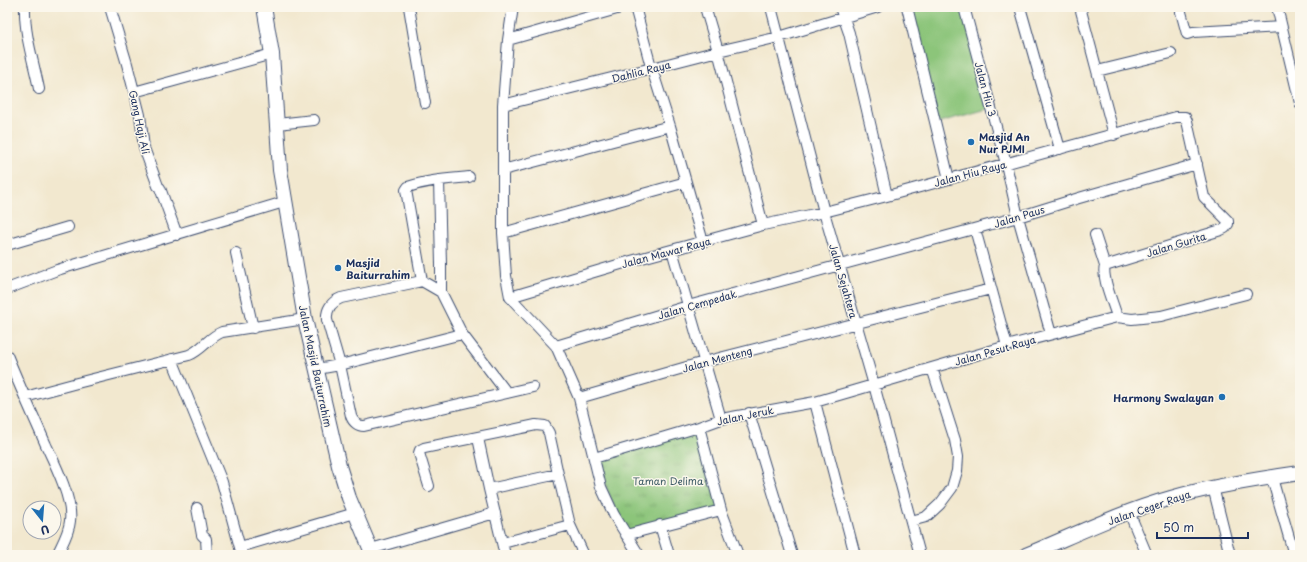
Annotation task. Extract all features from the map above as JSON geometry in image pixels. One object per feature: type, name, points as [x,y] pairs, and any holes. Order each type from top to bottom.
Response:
[{"type":"street","points":[[25,7],[29,42],[39,89]]},
{"type":"street","name":"Jalan Masjid Baiturrahim","points":[[264,7],[272,54],[277,124],[284,170],[284,202],[305,319],[339,466],[372,552]]},
{"type":"street","points":[[409,7],[425,103]]},
{"type":"street","points":[[513,7],[508,40],[503,105],[503,233],[506,276],[510,297],[556,346],[579,398],[601,487],[607,501],[639,555]]},
{"type":"street","points":[[508,40],[624,7]]},
{"type":"street","points":[[635,7],[703,242]]},
{"type":"street","points":[[706,7],[763,226]]},
{"type":"street","name":"Jalan Sejahtera","points":[[771,7],[824,212],[874,385],[920,555]]},
{"type":"street","points":[[840,7],[848,33],[887,196]]},
{"type":"street","name":"Dahlia Raya","points":[[503,105],[779,37],[878,7]]},
{"type":"street","points":[[907,7],[949,179]]},
{"type":"street","name":"Jalan Hiu 3","points":[[964,7],[1006,164],[1018,217],[1051,334]]},
{"type":"street","points":[[1020,7],[1060,149]]},
{"type":"street","points":[[1080,7],[1114,135]]},
{"type":"street","points":[[1277,7],[1281,28],[1298,85],[1300,103]]},
{"type":"street","name":"Gang Haji Ali","points":[[113,8],[140,115],[144,148],[177,235]]},
{"type":"street","points":[[1181,12],[1187,34],[1193,32],[1281,28]]},
{"type":"street","points":[[1097,71],[1171,53]]},
{"type":"street","points":[[134,92],[272,54]]},
{"type":"street","name":"Jalan Hiu Raya","points":[[824,212],[1114,135],[1176,117],[1185,117],[1187,121],[1197,164]]},
{"type":"street","points":[[277,124],[314,120]]},
{"type":"street","points":[[503,170],[670,126]]},
{"type":"street","name":"Jalan Paus","points":[[840,265],[1018,217],[1197,164]]},
{"type":"street","name":"Jalan Gurita","points":[[1104,266],[1225,228],[1228,221],[1204,197],[1197,164]]},
{"type":"street","points":[[422,282],[406,190],[412,185],[469,177]]},
{"type":"street","points":[[439,180],[441,292],[462,334],[506,393]]},
{"type":"street","points":[[503,233],[686,182]]},
{"type":"street","points":[[7,289],[56,270],[284,202]]},
{"type":"street","name":"Jalan Mawar Raya","points":[[510,297],[631,261],[763,226],[824,212]]},
{"type":"street","points":[[7,245],[68,227]]},
{"type":"street","points":[[975,229],[1007,346]]},
{"type":"street","points":[[1095,235],[1104,266],[1103,270],[1105,278],[1117,317]]},
{"type":"street","points":[[672,250],[721,419]]},
{"type":"street","points":[[236,253],[253,328]]},
{"type":"street","name":"Jalan Cempedak","points":[[556,346],[688,306],[840,265]]},
{"type":"street","points":[[441,292],[422,282],[341,298],[334,301],[328,310],[327,317],[352,418],[355,422],[362,426],[533,387]]},
{"type":"street","name":"Jalan Menteng","points":[[579,398],[704,362],[991,288]]},
{"type":"street","name":"Jalan Pesut Raya","points":[[874,385],[1007,346],[1117,317],[1138,319],[1161,316],[1246,294]]},
{"type":"street","points":[[25,397],[195,353],[219,333],[305,319]]},
{"type":"street","points":[[317,369],[340,366],[462,334]]},
{"type":"street","points":[[7,355],[58,471],[70,510],[70,520],[67,532],[57,555]]},
{"type":"street","points":[[172,359],[222,482],[241,551],[267,538],[356,513]]},
{"type":"street","points":[[911,521],[926,517],[940,504],[952,488],[957,471],[958,457],[955,440],[932,368]]},
{"type":"street","name":"Jalan Jeruk","points":[[594,458],[721,419],[815,402],[874,385]]},
{"type":"street","points":[[815,402],[855,555]]},
{"type":"street","points":[[749,413],[792,555]]},
{"type":"street","points":[[429,486],[419,454],[420,450],[430,446],[478,438],[536,425],[545,426],[549,433],[570,525],[583,553]]},
{"type":"street","points":[[699,427],[721,510],[738,555]]},
{"type":"street","points":[[478,438],[488,488],[506,555]]},
{"type":"street","name":"Jalan Ceger Raya","points":[[1026,555],[1128,512],[1170,498],[1213,487],[1300,473]]},
{"type":"street","points":[[488,488],[558,474]]},
{"type":"street","points":[[1272,478],[1294,555]]},
{"type":"street","points":[[1213,487],[1230,555]]},
{"type":"street","points":[[197,508],[202,535],[206,539],[207,555]]},
{"type":"street","points":[[626,535],[721,510]]},
{"type":"street","points":[[1128,512],[1147,555]]},
{"type":"street","points":[[372,552],[495,513]]},
{"type":"street","points":[[503,543],[570,525]]},
{"type":"street","points":[[660,525],[669,555]]},
{"type":"green space","points":[[907,7],[964,7],[991,108],[936,123]]},
{"type":"green space","name":"Taman Delima","points":[[699,427],[721,510],[626,535],[594,458]]},
{"type":"place","name":"Masjid An Nur PJMI","points":[[971,142]]},
{"type":"place","name":"Masjid Baiturrahim","points":[[338,268]]},
{"type":"place","name":"Harmony Swalayan","points":[[1222,397]]}]
